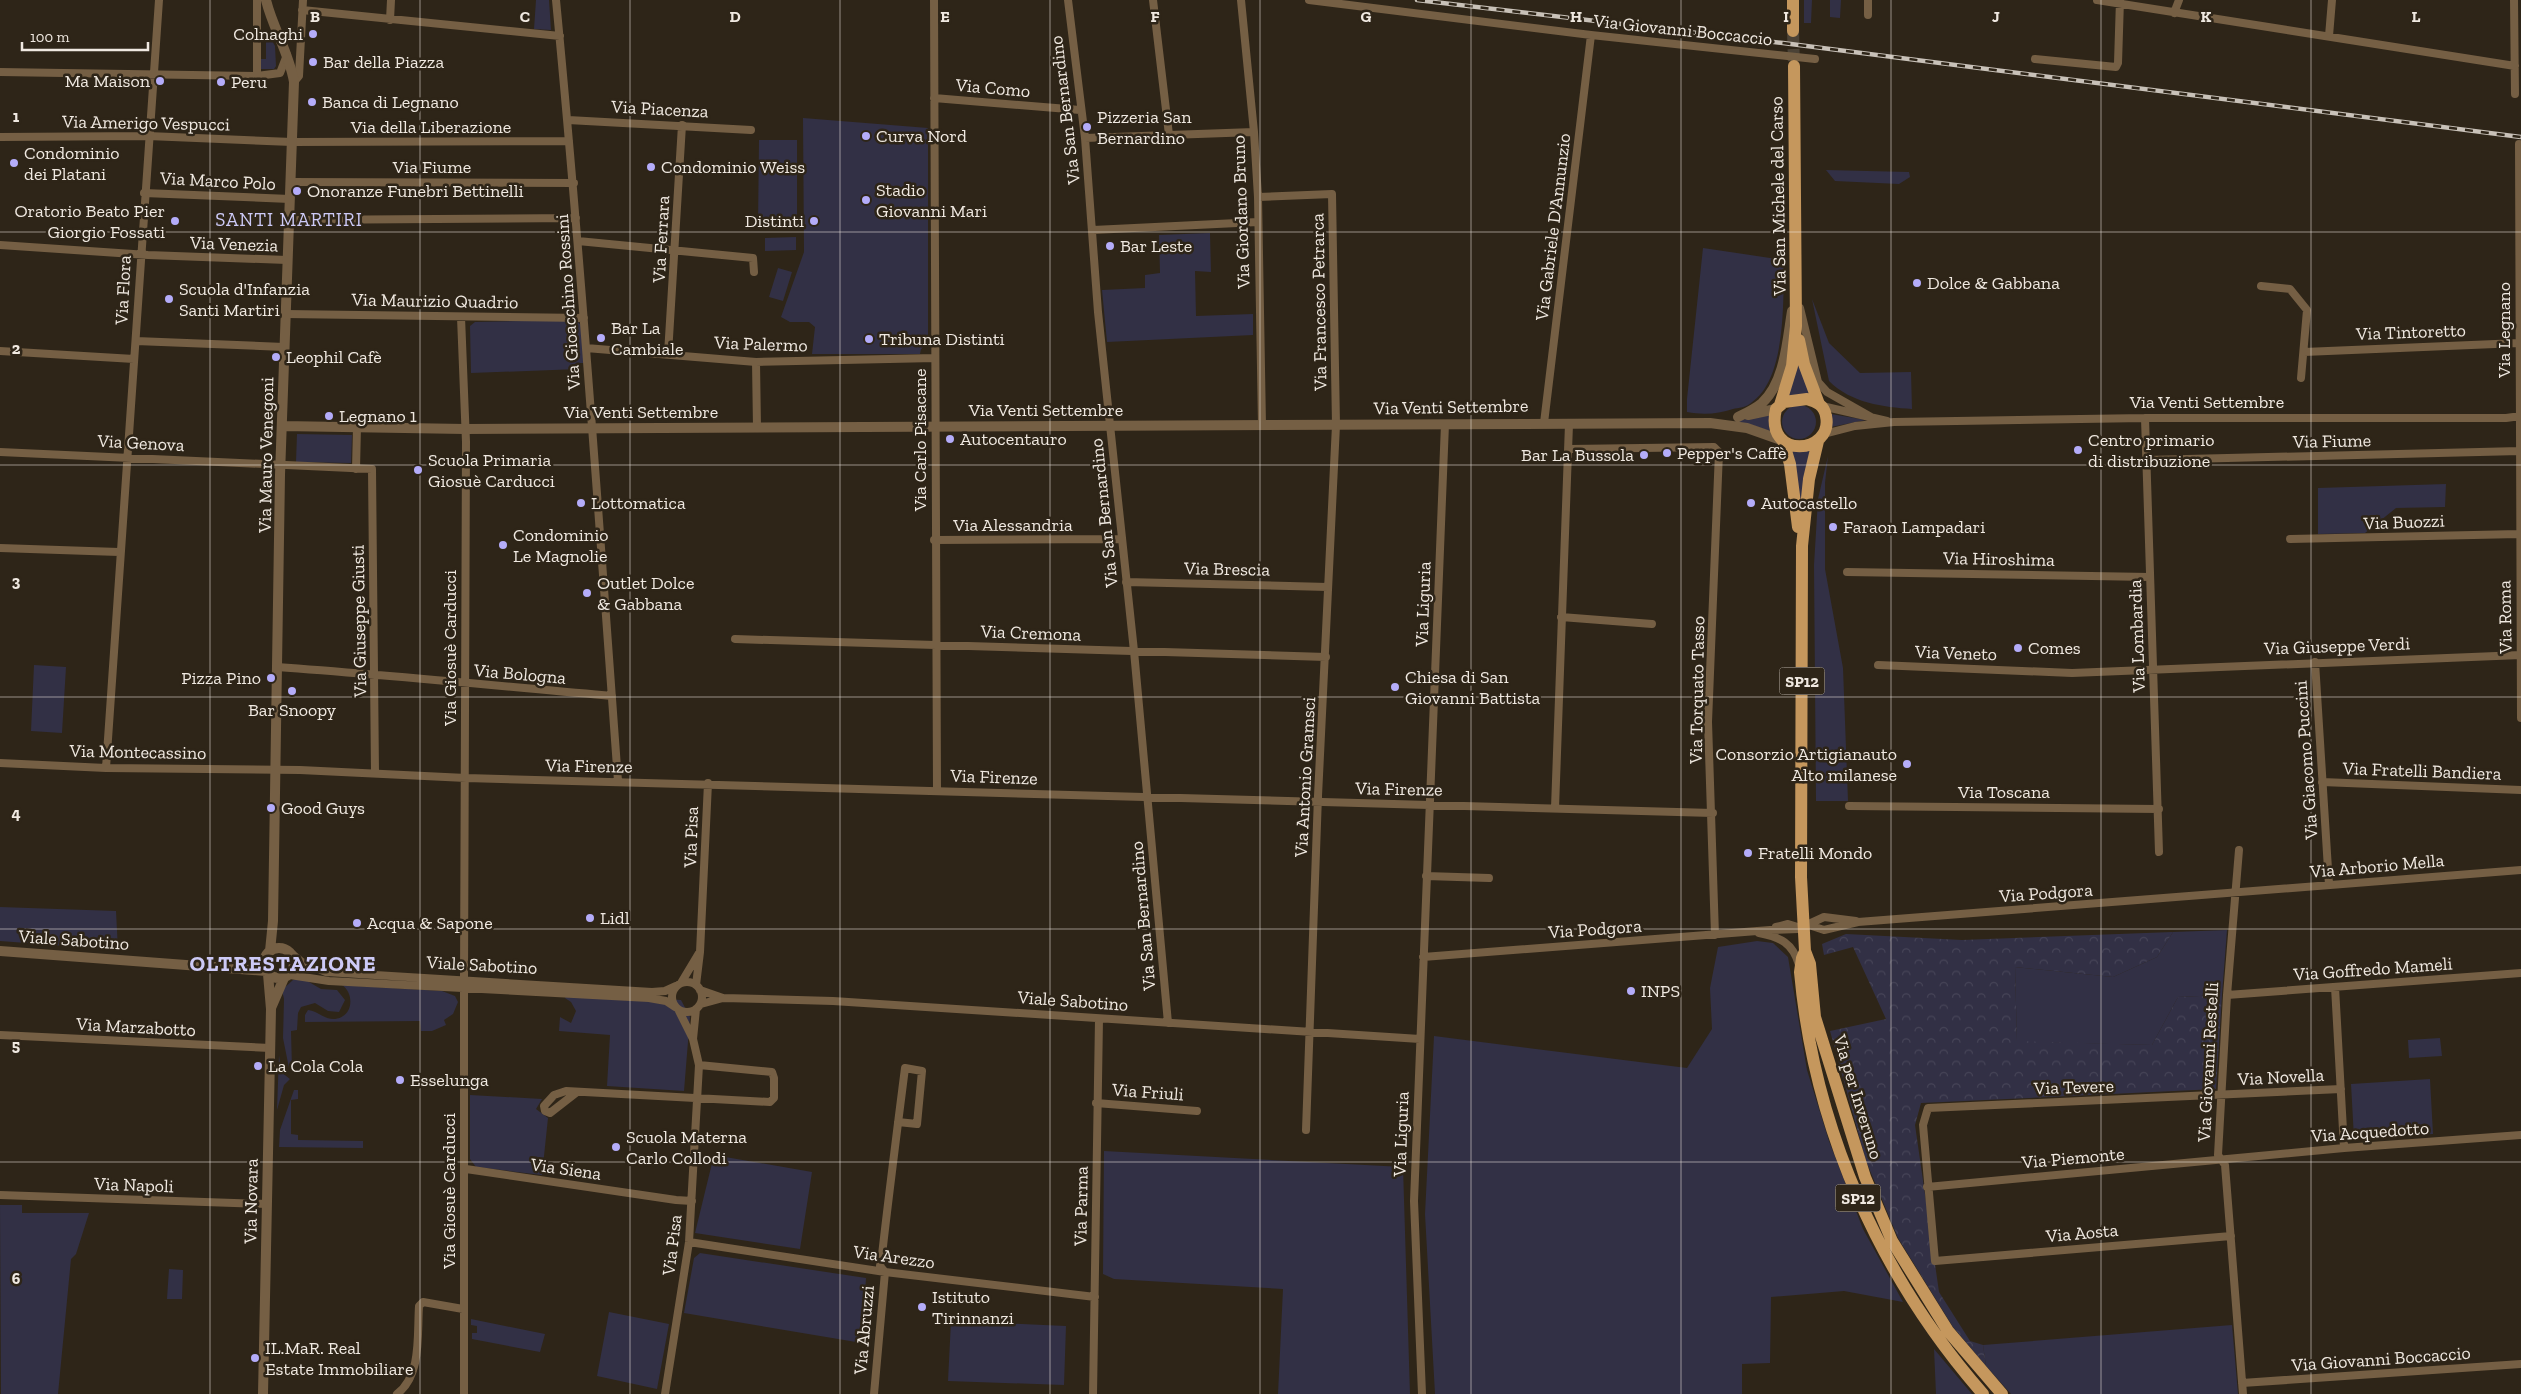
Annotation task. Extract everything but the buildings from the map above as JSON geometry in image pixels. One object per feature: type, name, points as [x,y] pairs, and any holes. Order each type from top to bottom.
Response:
[{"type":"main road","points":[[1793,0],[1793,31]]},
{"type":"main road","name":"Via San Michele del Carso","points":[[1794,66],[1796,326]]},
{"type":"main road","points":[[1796,326],[1804,364],[1827,420],[1821,438],[1800,446],[1782,440],[1774,427],[1778,407],[1792,366],[1796,326]]},
{"type":"main road","points":[[1778,407],[1793,400],[1807,400],[1821,405]]},
{"type":"main road","name":"Via per Inveruno","points":[[1821,438],[1808,479],[1802,546],[1801,878],[1805,951],[1800,972],[1816,1078],[1828,1118],[1860,1202],[1881,1247],[1912,1301],[1938,1338],[1983,1394]]},
{"type":"main road","name":"Via per Inveruno","points":[[1782,440],[1790,464],[1802,546]]},
{"type":"main road","name":"Via per Inveruno","points":[[1805,951],[1810,964],[1816,1022],[1865,1177],[1892,1241],[1948,1331],[2002,1394]]},
{"type":"street","name":"Via Flora","points":[[106,768],[136,341],[144,193],[159,0]]},
{"type":"street","points":[[257,0],[257,76]]},
{"type":"street","name":"Via Mauro Venegoni","points":[[266,0],[272,23],[287,54],[294,82],[284,347],[275,769]]},
{"type":"street","points":[[294,82],[299,76],[302,0]]},
{"type":"street","points":[[390,20],[391,0]]},
{"type":"street","name":"Via Gioacchino Rossini","points":[[556,0],[574,183],[618,781]]},
{"type":"street","name":"Via Carlo Pisacane","points":[[934,0],[934,540],[937,791]]},
{"type":"street","name":"Via San Bernardino","points":[[1068,0],[1080,110],[1085,138],[1110,426],[1134,651],[1168,1023]]},
{"type":"street","points":[[1153,0],[1169,135]]},
{"type":"street","name":"Via Giordano Bruno","points":[[1241,0],[1254,132],[1258,197],[1262,424]]},
{"type":"street","name":"Via Giovanni Boccaccio","points":[[1309,0],[1591,35],[1815,59]]},
{"type":"street","points":[[1868,0],[1868,16]]},
{"type":"street","points":[[2097,0],[2120,2],[2174,13],[2515,66]]},
{"type":"street","points":[[2174,13],[2178,0]]},
{"type":"street","points":[[2329,36],[2332,0]]},
{"type":"street","points":[[2514,0],[2515,66],[2518,82],[2515,94]]},
{"type":"street","points":[[2035,58],[2116,67],[2118,63],[2120,2]]},
{"type":"street","points":[[302,10],[560,36]]},
{"type":"street","name":"Via Gabriele D'Annunzio","points":[[1544,423],[1591,35]]},
{"type":"street","points":[[0,72],[257,76],[280,73],[287,54]]},
{"type":"street","name":"Via Como","points":[[934,98],[1080,110]]},
{"type":"street","name":"Via Piacenza","points":[[568,120],[751,130]]},
{"type":"street","name":"Via Ferrara","points":[[668,354],[676,250],[682,125]]},
{"type":"street","points":[[1085,138],[1254,132]]},
{"type":"street","name":"Via Amerigo Vespucci","points":[[0,137],[148,136],[292,142]]},
{"type":"street","name":"Via della Liberazione","points":[[292,142],[569,141]]},
{"type":"street","name":"Via Legnano","points":[[2519,144],[2520,516]]},
{"type":"street","name":"Via Fiume","points":[[291,182],[574,183]]},
{"type":"street","name":"Via Marco Polo","points":[[144,193],[290,199]]},
{"type":"street","name":"Via Francesco Petrarca","points":[[1258,197],[1332,194],[1336,425]]},
{"type":"street","points":[[290,220],[576,218]]},
{"type":"street","points":[[1093,230],[1258,222]]},
{"type":"street","points":[[578,241],[753,258],[754,272]]},
{"type":"street","name":"Via Venezia","points":[[0,246],[140,255],[287,260]]},
{"type":"street","points":[[2261,286],[2290,289],[2308,310],[2301,378]]},
{"type":"street","points":[[1796,293],[1818,382],[1826,392],[1870,417]]},
{"type":"street","points":[[1738,417],[1762,403],[1775,386],[1782,363],[1796,293]]},
{"type":"street","name":"Via Maurizio Quadrio","points":[[285,314],[584,318]]},
{"type":"street","name":"Via Giosuè Carducci","points":[[461,317],[466,429],[464,980]]},
{"type":"street","points":[[136,341],[284,347]]},
{"type":"street","name":"Via Tintoretto","points":[[2304,352],[2519,343]]},
{"type":"street","name":"Via Palermo","points":[[586,348],[756,362],[935,358]]},
{"type":"street","points":[[0,351],[134,359]]},
{"type":"street","points":[[756,362],[757,428]]},
{"type":"street","name":"Via Venti Settembre","points":[[1821,405],[1894,422]]},
{"type":"street","name":"Via Venti Settembre","points":[[1710,424],[1778,407]]},
{"type":"street","name":"Via Venti Settembre","points":[[1821,438],[1855,426],[1894,422],[2145,418],[2520,416]]},
{"type":"street","name":"Via Lombardia","points":[[2145,418],[2159,852]]},
{"type":"street","name":"Via Venti Settembre","points":[[282,426],[466,429],[1262,424],[1710,424],[1747,428],[1782,440]]},
{"type":"street","name":"Via Liguria","points":[[1422,1394],[1414,1201],[1428,805],[1445,424]]},
{"type":"street","points":[[1555,808],[1570,424]]},
{"type":"street","name":"Via Antonio Gramsci","points":[[1306,1130],[1318,802],[1336,425]]},
{"type":"street","points":[[356,469],[357,427]]},
{"type":"street","name":"Via Torquato Tasso","points":[[1568,449],[1714,447],[1719,452],[1708,722],[1715,934]]},
{"type":"street","name":"Via Fiume","points":[[2146,460],[2520,451]]},
{"type":"street","name":"Via Genova","points":[[0,452],[372,470]]},
{"type":"street","name":"Via Giuseppe Giusti","points":[[372,470],[376,773]]},
{"type":"street","name":"Via Roma","points":[[2520,516],[2521,718]]},
{"type":"street","name":"Via Buozzi","points":[[2290,539],[2519,534]]},
{"type":"street","name":"Via Alessandria","points":[[934,540],[1121,540]]},
{"type":"street","points":[[0,548],[120,552]]},
{"type":"street","name":"Via Hiroshima","points":[[1847,572],[2150,577]]},
{"type":"street","name":"Via Brescia","points":[[1126,582],[1328,587]]},
{"type":"street","points":[[1561,617],[1652,624]]},
{"type":"street","name":"Via Cremona","points":[[736,640],[1326,657]]},
{"type":"street","name":"Via Giuseppe Verdi","points":[[2154,668],[2521,655]]},
{"type":"street","name":"Via Giacomo Puccini","points":[[2315,662],[2329,885]]},
{"type":"street","name":"Via Veneto","points":[[1878,665],[2072,672],[2154,668]]},
{"type":"street","name":"Via Bologna","points":[[277,667],[376,674],[465,684],[612,696]]},
{"type":"street","name":"Via Montecassino","points":[[0,762],[106,768],[275,769]]},
{"type":"street","points":[[273,921],[295,962],[287,976],[276,978],[267,972],[273,921],[275,769]]},
{"type":"street","name":"Via Firenze","points":[[275,769],[466,778],[1712,814]]},
{"type":"street","name":"Via Fratelli Bandiera","points":[[2322,782],[2521,790]]},
{"type":"street","name":"Via Pisa","points":[[698,988],[708,784]]},
{"type":"street","name":"Via Toscana","points":[[1849,806],[2159,809]]},
{"type":"street","name":"Via Giovanni Restelli","points":[[2239,850],[2227,995],[2218,1155],[2225,1165],[2243,1394]]},
{"type":"street","name":"Via Arborio Mella","points":[[2236,893],[2521,870]]},
{"type":"street","points":[[1426,876],[1489,878]]},
{"type":"street","name":"Via Podgora","points":[[1423,957],[1804,927],[1824,930],[1858,922],[2236,893]]},
{"type":"street","name":"Via Podgora","points":[[1804,927],[1824,917],[1858,922]]},
{"type":"street","points":[[1752,932],[1770,935],[1787,943],[1797,958],[1800,972]]},
{"type":"street","points":[[268,954],[278,948],[289,952]]},
{"type":"street","name":"Viale Sabotino","points":[[0,951],[235,967],[267,972]]},
{"type":"street","name":"Viale Sabotino","points":[[289,952],[302,962],[326,972],[652,992],[679,985]]},
{"type":"street","name":"Via Pisa","points":[[679,985],[700,952]]},
{"type":"street","name":"Viale Sabotino","points":[[235,967],[268,954]]},
{"type":"street","name":"Via Novara","points":[[263,1394],[271,1009],[267,972]]},
{"type":"street","name":"Via Goffredo Mameli","points":[[2227,995],[2521,973]]},
{"type":"street","name":"Viale Sabotino","points":[[287,976],[329,981],[650,998],[666,1001],[676,1009]]},
{"type":"street","name":"Via Novara","points":[[271,1009],[287,976]]},
{"type":"street","points":[[686,982],[698,988],[702,995],[699,1006],[688,1013],[676,1009],[672,994],[679,985],[686,982]]},
{"type":"street","points":[[2335,987],[2344,1148]]},
{"type":"street","name":"Viale Sabotino","points":[[698,988],[723,998]]},
{"type":"street","name":"Via Giosuè Carducci","points":[[464,989],[466,1169],[463,1309],[464,1394]]},
{"type":"street","name":"Viale Sabotino","points":[[699,1006],[723,998],[833,1001],[1310,1031],[1420,1040]]},
{"type":"street","name":"Via Pisa","points":[[693,1039],[699,1006]]},
{"type":"street","name":"Via Pisa","points":[[665,1394],[689,1242],[699,1065],[693,1039],[676,1009]]},
{"type":"street","name":"Via Parma","points":[[1093,1394],[1096,1104],[1099,1019]]},
{"type":"street","name":"Via Marzabotto","points":[[0,1035],[270,1048]]},
{"type":"street","points":[[577,1092],[770,1102],[774,1098],[774,1078],[772,1072],[699,1065]]},
{"type":"street","name":"Via Abruzzi","points":[[874,1394],[885,1272],[880,1266],[898,1122],[905,1068],[922,1071],[917,1124],[898,1122]]},
{"type":"street","name":"Via Novella","points":[[2222,1095],[2341,1089]]},
{"type":"street","name":"Via Tevere","points":[[1927,1187],[1923,1125],[1928,1108],[2222,1095]]},
{"type":"street","name":"Via Friuli","points":[[1096,1104],[1197,1111]]},
{"type":"street","name":"Via Acquedotto","points":[[2221,1160],[2344,1148],[2521,1135]]},
{"type":"street","name":"Via Piemonte","points":[[1927,1187],[2221,1160]]},
{"type":"street","name":"Via Siena","points":[[466,1169],[692,1201]]},
{"type":"street","name":"Via Aosta","points":[[1927,1187],[1935,1261],[2231,1236]]},
{"type":"street","name":"Via Napoli","points":[[0,1195],[267,1204]]},
{"type":"street","name":"Via Arezzo","points":[[689,1242],[885,1272],[1095,1297]]},
{"type":"street","points":[[397,1394],[406,1387],[412,1376],[420,1306],[423,1302],[463,1309]]},
{"type":"street","name":"Via Giovanni Boccaccio","points":[[2242,1383],[2521,1364]]},
{"type":"green space","points":[[536,0],[549,0],[551,30],[534,29]]},
{"type":"green space","points":[[1804,0],[1812,0],[1811,23],[1804,23]]},
{"type":"green space","points":[[1830,0],[1841,0],[1840,18],[1830,17]]},
{"type":"green space","points":[[266,30],[275,46],[276,66],[274,69],[260,69],[260,59],[266,59]]},
{"type":"green space","name":"Stadio Giovanni Mari","points":[[803,118],[928,128],[928,343],[921,349],[920,354],[812,354],[815,327],[809,322],[790,322],[781,317],[804,252]]},
{"type":"green space","points":[[759,140],[797,140],[797,226],[758,226]]},
{"type":"green space","points":[[1826,170],[1909,172],[1910,177],[1899,184],[1835,181]]},
{"type":"green space","points":[[1210,233],[1211,272],[1195,271],[1196,316],[1253,314],[1253,335],[1107,342],[1102,290],[1145,288],[1145,275],[1160,273],[1159,235]]},
{"type":"green space","points":[[796,237],[796,250],[765,251],[765,238]]},
{"type":"green space","points":[[1703,248],[1784,260],[1781,337],[1771,376],[1763,392],[1749,404],[1710,414],[1687,412]]},
{"type":"green space","points":[[778,268],[792,272],[783,301],[769,297]]},
{"type":"green space","points":[[1812,299],[1829,343],[1860,373],[1911,372],[1912,409],[1879,405],[1857,399],[1829,381]]},
{"type":"green space","points":[[576,320],[581,325],[584,363],[579,363],[579,369],[471,373],[470,326],[475,322]]},
{"type":"green space","points":[[1798,354],[1810,395],[1787,396]]},
{"type":"green space","points":[[1799,405],[1811,410],[1816,422],[1811,434],[1799,439],[1787,434],[1782,422],[1787,410]]},
{"type":"green space","points":[[1769,414],[1770,431],[1749,424],[1733,422]]},
{"type":"green space","points":[[1831,414],[1866,420],[1831,427]]},
{"type":"green space","points":[[297,434],[352,435],[351,463],[296,462]]},
{"type":"green space","points":[[1790,449],[1810,450],[1802,509]]},
{"type":"green space","points":[[1828,456],[1825,483],[1825,569],[1843,668],[1848,801],[1816,801],[1814,565],[1818,499]]},
{"type":"green space","points":[[2446,484],[2445,507],[2396,508],[2365,533],[2318,534],[2318,488]]},
{"type":"green space","points":[[34,665],[66,667],[62,733],[31,731]]},
{"type":"green space","points":[[0,907],[116,911],[118,950],[0,941]]},
{"type":"green space","points":[[2227,930],[2222,995],[2178,997],[2152,1045],[2017,1042],[2015,967],[2113,977],[2157,957],[2173,932]]},
{"type":"green space","points":[[2173,932],[2157,957],[2113,977],[2015,967],[2017,1041],[2152,1045],[2178,997],[2222,995],[2216,1089],[1921,1103],[1915,1125],[1939,1292],[1970,1341],[1983,1345],[1986,1366],[1953,1327],[1898,1238],[1866,1161],[1830,1031],[1886,1019],[1853,947],[1824,955],[1822,944],[1846,934],[1962,940]]},
{"type":"green space","points":[[1757,941],[1773,943],[1788,957],[1807,1070],[1829,1141],[1863,1229],[1903,1302],[1844,1291],[1771,1297],[1770,1363],[1742,1364],[1742,1394],[1435,1394],[1425,1214],[1434,1036],[1687,1068],[1712,1029],[1710,988],[1718,947]]},
{"type":"green space","points":[[302,978],[321,989],[337,990],[345,1000],[339,1012],[328,1011],[315,1003],[301,1007],[298,1013],[297,1030],[291,1031],[292,1069],[289,1068],[283,1038],[284,999],[282,990],[293,980]]},
{"type":"green space","points":[[342,985],[442,991],[455,996],[458,1002],[453,1014],[444,1020],[446,1025],[432,1031],[421,1031],[420,1021],[305,1022],[305,1015],[308,1010],[331,1019],[346,1014],[349,1010],[350,999],[349,994]]},
{"type":"green space","points":[[566,993],[681,1000],[690,1017],[684,1091],[607,1086],[610,1035],[559,1031],[560,1017],[571,1023],[576,1011],[571,1002],[565,998]]},
{"type":"green space","points":[[2440,1038],[2442,1056],[2409,1058],[2408,1040]]},
{"type":"green space","points":[[279,1055],[281,1072],[290,1079],[284,1085],[277,1110]]},
{"type":"green space","points":[[2430,1079],[2433,1134],[2354,1138],[2351,1084]]},
{"type":"green space","points":[[294,1090],[298,1090],[298,1099],[291,1100],[291,1134],[298,1135],[298,1140],[363,1141],[363,1148],[279,1147],[280,1130]]},
{"type":"green space","points":[[470,1095],[542,1099],[536,1109],[548,1118],[542,1175],[476,1167],[470,1159]]},
{"type":"green space","points":[[1104,1151],[1403,1167],[1410,1394],[1278,1394],[1283,1289],[1114,1279],[1103,1274]]},
{"type":"green space","points":[[714,1155],[812,1172],[800,1249],[695,1233]]},
{"type":"green space","points":[[0,1205],[22,1205],[22,1213],[89,1213],[76,1254],[71,1259],[58,1394],[1,1394]]},
{"type":"green space","points":[[700,1253],[866,1278],[862,1343],[684,1313],[694,1258]]},
{"type":"green space","points":[[169,1269],[183,1270],[182,1299],[167,1299]]},
{"type":"green space","points":[[609,1312],[669,1324],[657,1389],[597,1376]]},
{"type":"green space","points":[[471,1319],[545,1334],[540,1352],[472,1339],[472,1333],[477,1333],[477,1326],[471,1325]]},
{"type":"green space","points":[[951,1321],[1066,1326],[1064,1385],[948,1381]]},
{"type":"green space","points":[[2232,1325],[2238,1394],[2011,1394],[1986,1366],[1983,1345]]},
{"type":"green space","points":[[1934,1349],[1972,1394],[1936,1394]]},
{"type":"tunnel","points":[[1793,31],[1794,66]]},
{"type":"railway","points":[[1417,0],[1783,43],[2521,137]]},
{"type":"place","name":"Colnaghi","points":[[313,34]]},
{"type":"place","name":"Bar della Piazza","points":[[313,62]]},
{"type":"place","name":"Ma Maison","points":[[160,81]]},
{"type":"place","name":"Peru","points":[[221,82]]},
{"type":"place","name":"Banca di Legnano","points":[[312,102]]},
{"type":"place","name":"Pizzeria San Bernardino","points":[[1087,127]]},
{"type":"place","name":"Curva Nord","points":[[866,136]]},
{"type":"place","name":"Condominio dei Platani","points":[[14,163]]},
{"type":"place","name":"Condominio Weiss","points":[[651,167]]},
{"type":"place","name":"Onoranze Funebri Bettinelli","points":[[297,191]]},
{"type":"place","name":"Stadio Giovanni Mari","points":[[866,200]]},
{"type":"place","name":"Oratorio Beato Pier Giorgio Fossati","points":[[175,221]]},
{"type":"place","name":"Distinti","points":[[814,221]]},
{"type":"place","name":"Bar Leste","points":[[1110,246]]},
{"type":"place","name":"Dolce & Gabbana","points":[[1917,283]]},
{"type":"place","name":"Scuola d'Infanzia Santi Martiri","points":[[169,299]]},
{"type":"place","name":"Bar La Cambiale","points":[[601,338]]},
{"type":"place","name":"Tribuna Distinti","points":[[869,339]]},
{"type":"place","name":"Leophil Cafè","points":[[276,357]]},
{"type":"place","name":"Legnano 1","points":[[329,416]]},
{"type":"place","name":"Autocentauro","points":[[950,439]]},
{"type":"place","name":"Centro primario di distribuzione","points":[[2078,450]]},
{"type":"place","name":"Pepper's Caffè","points":[[1667,453]]},
{"type":"place","name":"Bar La Bussola","points":[[1644,455]]},
{"type":"place","name":"Scuola Primaria Giosuè Carducci","points":[[418,470]]},
{"type":"place","name":"Lottomatica","points":[[581,503]]},
{"type":"place","name":"Autocastello","points":[[1751,503]]},
{"type":"place","name":"Faraon Lampadari","points":[[1833,527]]},
{"type":"place","name":"Condominio Le Magnolie","points":[[503,545]]},
{"type":"place","name":"Outlet Dolce & Gabbana","points":[[587,593]]},
{"type":"place","name":"Comes","points":[[2018,648]]},
{"type":"place","name":"Pizza Pino","points":[[271,678]]},
{"type":"place","name":"Chiesa di San Giovanni Battista","points":[[1395,687]]},
{"type":"place","name":"Bar Snoopy","points":[[292,691]]},
{"type":"place","name":"Consorzio Artigianauto Alto milanese","points":[[1907,764]]},
{"type":"place","name":"Good Guys","points":[[271,808]]},
{"type":"place","name":"Fratelli Mondo","points":[[1748,853]]},
{"type":"place","name":"Lidl","points":[[590,918]]},
{"type":"place","name":"Acqua & Sapone","points":[[357,923]]},
{"type":"place","name":"INPS","points":[[1631,991]]},
{"type":"place","name":"La Cola Cola","points":[[258,1066]]},
{"type":"place","name":"Esselunga","points":[[400,1080]]},
{"type":"place","name":"Scuola Materna Carlo Collodi","points":[[616,1147]]},
{"type":"place","name":"Istituto Tirinnanzi","points":[[922,1307]]},
{"type":"place","name":"IL.MaR. Real Estate Immobiliare","points":[[255,1358]]},
{"type":"district","name":"SANTI MARTIRI","points":[[289,219]]},
{"type":"district","name":"OLTRESTAZIONE","points":[[283,963]]}]
